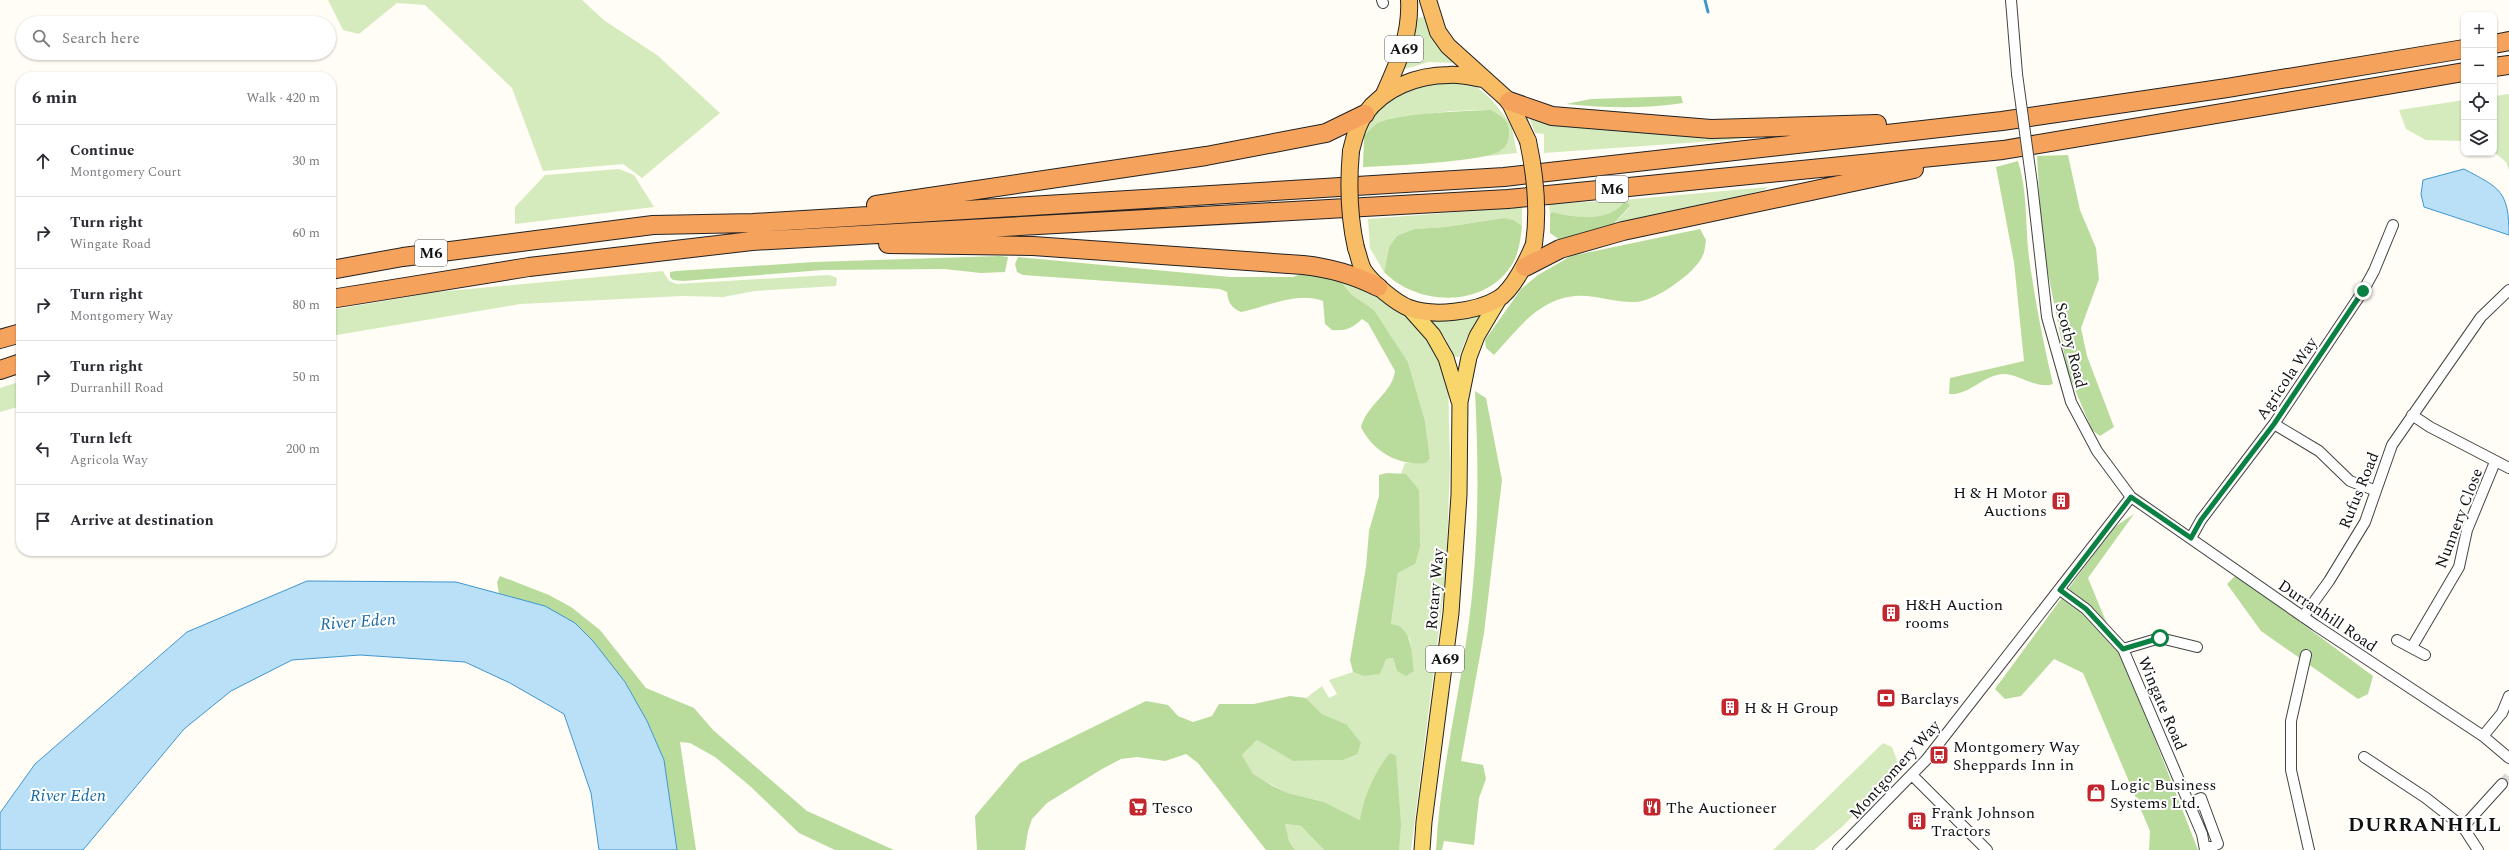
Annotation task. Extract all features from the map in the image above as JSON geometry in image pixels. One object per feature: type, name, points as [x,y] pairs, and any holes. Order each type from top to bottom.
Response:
[{"type":"highway","name":"A69","points":[[1384,94],[1402,55],[1409,24],[1409,0]]},
{"type":"highway","name":"A69","points":[[1428,0],[1438,32],[1448,46],[1482,79]]},
{"type":"highway","points":[[2497,43],[2509,41]]},
{"type":"highway","name":"M6","points":[[336,269],[403,257],[653,225],[753,223],[1504,177],[2002,121],[2227,88],[2461,49]]},
{"type":"highway","points":[[2497,67],[2509,65]]},
{"type":"highway","name":"M6","points":[[336,298],[529,267],[752,241],[1508,199],[2003,150],[2461,73]]},
{"type":"highway","points":[[753,223],[1206,156],[1326,133],[1365,114],[1384,94],[1420,79],[1449,74],[1482,79],[1509,101],[1552,116],[1711,129],[2002,121]]},
{"type":"highway","name":"A69","points":[[1365,114],[1357,129],[1351,151],[1349,175],[1352,229],[1356,248],[1364,271],[1378,287],[1409,308],[1443,313],[1473,309],[1499,298],[1524,267],[1534,244],[1537,227],[1534,174],[1528,141],[1509,101]]},
{"type":"highway","points":[[1524,267],[1560,249],[1622,231],[2003,150]]},
{"type":"highway","points":[[752,241],[1033,246],[1215,258],[1329,268],[1355,275],[1378,287]]},
{"type":"highway","points":[[0,339],[16,334]]},
{"type":"highway","points":[[0,370],[16,365]]},
{"type":"main road","name":"Rotary Way","points":[[1422,850],[1424,822],[1451,613],[1459,496],[1460,402],[1469,357],[1477,336],[1499,298]]},
{"type":"main road","name":"Rotary Way","points":[[1409,308],[1433,335],[1446,358],[1460,402]]},
{"type":"street","name":"Scotby Road","points":[[2010,0],[2017,74],[2032,184],[2046,317],[2071,402],[2097,451],[2131,497]]},
{"type":"street","name":"Agricola Way","points":[[2191,538],[2201,520],[2274,424],[2363,291],[2374,271],[2392,225]]},
{"type":"street","name":"Rufus Road","points":[[2303,617],[2329,581],[2365,522],[2374,490],[2392,445],[2481,317],[2509,290]]},
{"type":"street","points":[[2412,415],[2430,427],[2509,468]]},
{"type":"street","points":[[2274,424],[2319,451],[2350,481],[2374,490]]},
{"type":"street","name":"Nunnery Close","points":[[2412,647],[2458,567],[2467,530],[2495,462]]},
{"type":"street","name":"Durranhill Road","points":[[2131,497],[2303,617],[2483,736],[2509,758]]},
{"type":"street","name":"Montgomery Way","points":[[1838,850],[1926,760],[2131,497]]},
{"type":"street","name":"Wingate Road","points":[[2060,590],[2086,609],[2123,649],[2202,834],[2205,850]]},
{"type":"street","points":[[2123,649],[2160,638],[2197,647]]},
{"type":"street","points":[[2397,640],[2425,655]]},
{"type":"street","points":[[2306,655],[2291,721],[2291,770],[2309,850]]},
{"type":"street","points":[[2483,736],[2502,713],[2509,696]]},
{"type":"street","points":[[2364,756],[2426,798],[2463,827],[2478,850]]},
{"type":"street","points":[[1912,775],[1987,850]]},
{"type":"street","points":[[2463,827],[2502,784]]},
{"type":"green space","points":[[328,0],[582,0],[605,21],[657,55],[720,113],[642,178],[623,164],[543,171],[512,88],[425,5],[397,3],[359,34],[343,30]]},
{"type":"green space","points":[[1425,16],[1430,28],[1455,63],[1429,62],[1398,71],[1413,20]]},
{"type":"green space","points":[[1414,80],[1471,82],[1491,99],[1511,124],[1517,153],[1479,157],[1503,150],[1491,110],[1451,111],[1392,119],[1364,136],[1370,115]]},
{"type":"green space","points":[[2509,94],[2509,170],[2506,162],[2497,154],[2497,96]]},
{"type":"green space","points":[[1681,96],[1683,103],[1639,107],[1566,104],[1591,99]]},
{"type":"green space","points":[[2461,100],[2461,141],[2426,140],[2406,129],[2399,110]]},
{"type":"green space","points":[[1491,110],[1501,116],[1508,124],[1508,139],[1503,149],[1479,157],[1459,160],[1363,167],[1364,136],[1375,125],[1384,121],[1413,115]]},
{"type":"green space","points":[[1527,112],[1562,125],[1629,131],[1696,135],[1774,134],[1728,140],[1544,153],[1544,134],[1535,133]]},
{"type":"green space","points":[[2068,155],[2080,210],[2096,248],[2099,279],[2081,328],[2087,356],[2114,427],[2100,436],[2092,430],[2068,373],[2042,243],[2037,156]]},
{"type":"green space","points":[[2018,161],[2025,197],[2031,274],[2053,384],[2041,385],[2016,376],[2003,374],[1989,378],[1963,392],[1949,394],[1950,378],[2024,361],[2014,262],[1996,167]]},
{"type":"green space","points":[[619,169],[634,175],[654,207],[515,224],[515,207],[545,175]]},
{"type":"green space","points":[[1768,187],[1764,190],[1607,231],[1630,207],[1623,203],[1617,209],[1609,213],[1591,217],[1571,216],[1553,212],[1550,214],[1549,204],[1624,200]]},
{"type":"green space","points":[[1627,202],[1630,206],[1607,231],[1560,240],[1550,233],[1550,214],[1553,212],[1581,217],[1600,216],[1617,209],[1623,203]]},
{"type":"green space","points":[[1522,207],[1522,226],[1514,220],[1504,218],[1445,227],[1415,229],[1389,247],[1384,272],[1370,248],[1368,219]]},
{"type":"green space","points":[[1504,218],[1514,220],[1522,226],[1516,257],[1502,277],[1488,288],[1470,295],[1452,298],[1433,297],[1415,292],[1398,284],[1384,272],[1389,247],[1397,236],[1415,229],[1445,227]]},
{"type":"green space","points":[[1700,229],[1706,240],[1704,253],[1699,262],[1683,278],[1663,292],[1643,301],[1635,302],[1625,302],[1587,296],[1568,297],[1557,300],[1538,310],[1515,331],[1494,355],[1486,348],[1485,340],[1521,289],[1538,275],[1571,256]]},
{"type":"green space","points":[[1000,256],[1008,257],[1005,272],[981,273],[944,269],[823,270],[683,281],[673,280],[670,277],[670,272],[676,271],[814,262]]},
{"type":"green space","points":[[1018,257],[1230,277],[1293,277],[1307,272],[1337,277],[1351,294],[1374,310],[1408,362],[1425,421],[1430,459],[1426,463],[1416,463],[1397,460],[1388,456],[1372,444],[1361,427],[1368,412],[1390,386],[1395,371],[1368,323],[1362,319],[1348,329],[1332,330],[1325,324],[1323,301],[1313,298],[1292,299],[1241,312],[1235,309],[1231,304],[1228,299],[1227,292],[1220,289],[1023,275],[1017,272],[1015,264]]},
{"type":"green space","points":[[663,271],[669,281],[677,284],[829,275],[837,278],[836,286],[755,291],[723,297],[683,296],[520,304],[336,335],[336,309],[437,292]]},
{"type":"green space","points":[[1347,276],[1403,314],[1430,339],[1448,379],[1450,464],[1446,574],[1411,850],[1399,850],[1396,756],[1360,820],[1324,802],[1288,793],[1253,775],[1242,755],[1257,740],[1293,761],[1343,760],[1346,724],[1322,714],[1306,698],[1322,686],[1329,698],[1337,694],[1329,680],[1353,672],[1363,676],[1386,659],[1393,658],[1397,671],[1411,652],[1410,639],[1391,624],[1398,573],[1415,564],[1406,474],[1401,474],[1405,463],[1426,463],[1430,459],[1425,421],[1408,362],[1374,310],[1351,294],[1337,277]]},
{"type":"green space","points":[[1482,312],[1466,339],[1459,357],[1455,357],[1445,337],[1427,318]]},
{"type":"green space","points":[[16,383],[16,407],[0,412],[0,388]]},
{"type":"green space","points":[[1475,391],[1486,398],[1502,480],[1484,633],[1461,761],[1483,765],[1486,779],[1479,798],[1474,845],[1444,841],[1442,850],[1436,850],[1441,794],[1464,657],[1472,599],[1477,510]]},
{"type":"green space","points":[[1387,473],[1406,474],[1419,490],[1420,547],[1415,564],[1398,573],[1391,624],[1398,626],[1407,635],[1410,642],[1414,671],[1406,676],[1397,671],[1393,658],[1386,659],[1380,674],[1363,676],[1353,672],[1350,660],[1366,567],[1369,531],[1379,496],[1379,475]]},
{"type":"green space","points":[[2134,514],[2088,578],[2156,742],[2198,850],[2149,850],[2150,831],[2083,673],[2054,659],[2021,696],[2005,699],[1995,689],[2113,528]]},
{"type":"green space","points":[[2236,575],[2373,676],[2368,694],[2358,699],[2261,631],[2227,584]]},
{"type":"green space","points":[[500,576],[549,595],[571,607],[600,630],[646,688],[694,708],[713,730],[807,811],[894,850],[835,850],[799,833],[750,786],[715,757],[690,743],[680,742],[696,850],[677,850],[664,760],[647,721],[625,682],[511,597],[499,594],[497,582]]},
{"type":"green space","points":[[1290,696],[1306,698],[1322,714],[1346,724],[1361,743],[1357,754],[1343,760],[1293,761],[1257,740],[1242,755],[1253,774],[1288,793],[1324,802],[1360,820],[1367,794],[1379,768],[1390,753],[1396,756],[1401,825],[1399,850],[1324,850],[1301,826],[1285,824],[1289,841],[1295,850],[1266,850],[1198,763],[1186,754],[1165,761],[1137,757],[1121,759],[1047,803],[1032,819],[1028,831],[1025,850],[977,850],[975,816],[1020,763],[1146,701],[1168,705],[1178,716],[1193,722],[1212,716],[1219,704],[1254,704]]},
{"type":"green space","points":[[1883,743],[1892,747],[1897,760],[1896,771],[1842,827],[1814,850],[1773,850]]},
{"type":"green space","points":[[1284,824],[1301,826],[1324,850],[1295,850],[1289,841]]},
{"type":"water","points":[[2464,169],[2486,181],[2500,193],[2507,209],[2509,235],[2424,207],[2421,194],[2423,180]]},
{"type":"water","name":"River Eden","points":[[307,581],[456,582],[545,606],[575,623],[593,641],[625,682],[647,721],[664,760],[677,850],[599,850],[591,793],[564,714],[510,683],[465,662],[360,655],[292,660],[231,691],[184,729],[83,850],[0,850],[0,813],[35,764],[187,632]]},
{"type":"waterway","points":[[1705,0],[1708,12]]},
{"type":"tunnel","points":[[2502,784],[2509,776]]},
{"type":"place","name":"H & H Motor Auctions","points":[[2061,501]]},
{"type":"place","name":"H&H Auction rooms","points":[[1891,613]]},
{"type":"place","name":"Barclays","points":[[1886,698]]},
{"type":"place","name":"H & H Group","points":[[1730,707]]},
{"type":"place","name":"Montgomery Way Sheppards Inn in","points":[[1939,755]]},
{"type":"place","name":"Logic Business Systems Ltd.","points":[[2096,793]]},
{"type":"place","name":"Tesco","points":[[1138,807]]},
{"type":"place","name":"The Auctioneer","points":[[1652,807]]},
{"type":"place","name":"Frank Johnson Tractors","points":[[1917,821]]},
{"type":"district","name":"DURRANHILL","points":[[2425,824]]},
{"type":"route","points":[[2160,638],[2123,649],[2086,609],[2060,590],[2131,497],[2191,538],[2201,520],[2274,424],[2363,291]]}]
